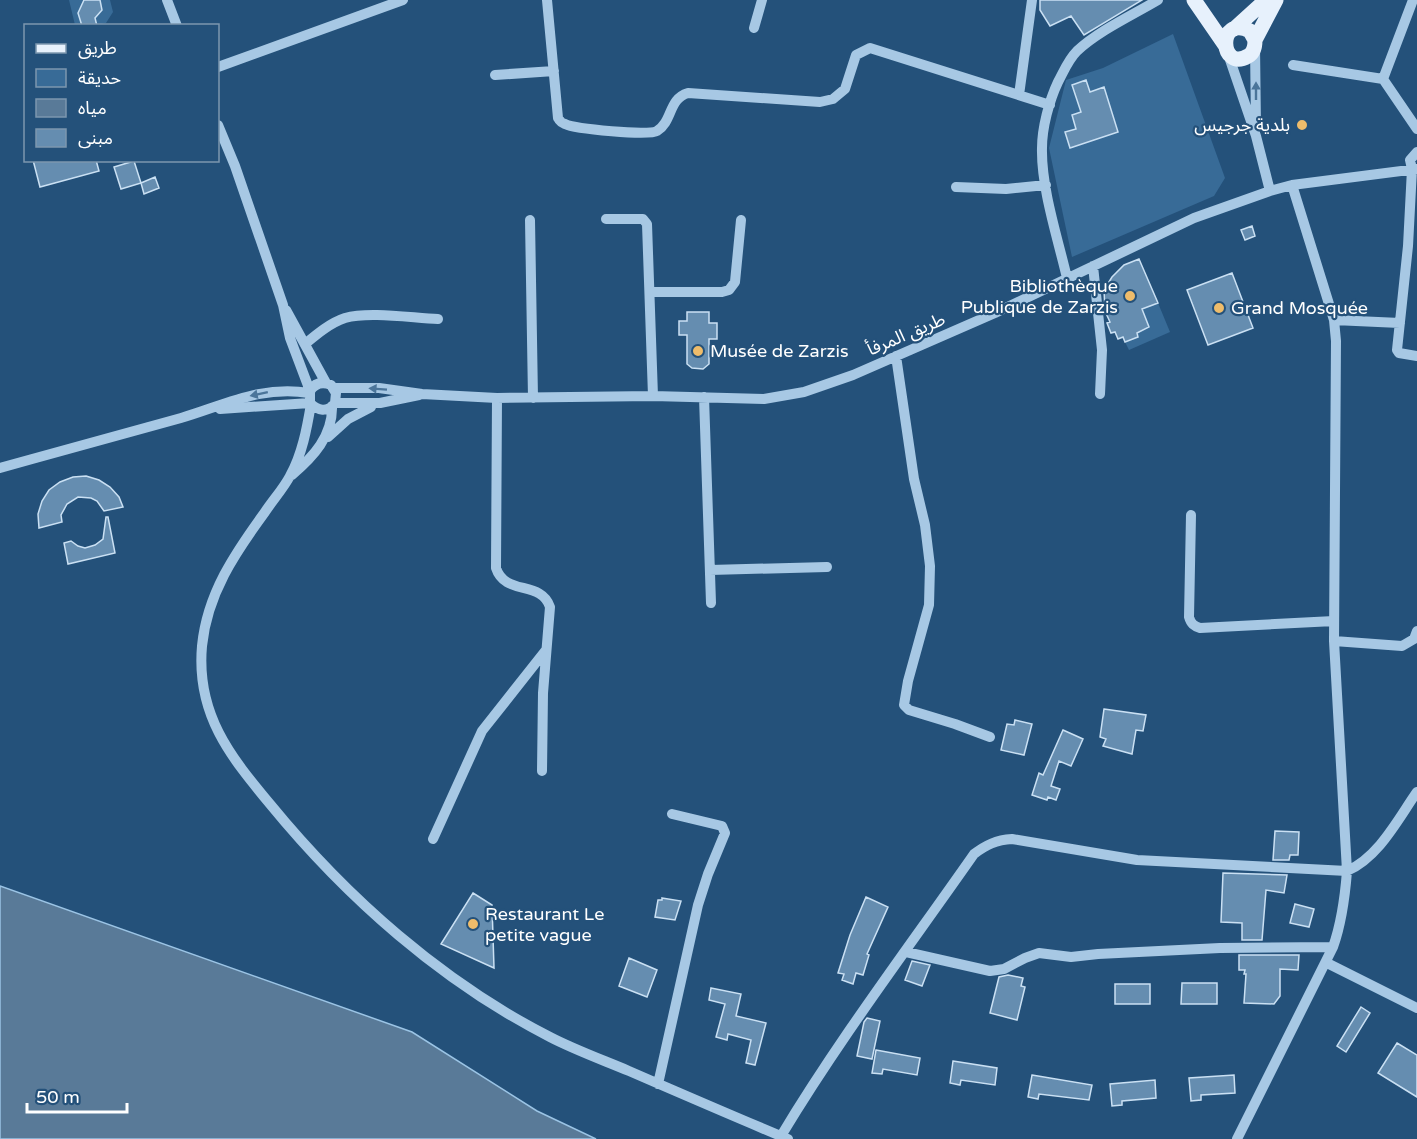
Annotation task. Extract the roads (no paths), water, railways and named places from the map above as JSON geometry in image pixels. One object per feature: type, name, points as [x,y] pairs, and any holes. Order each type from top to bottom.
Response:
[{"type":"main road","points":[[1229,40],[1266,0]]},
{"type":"main road","points":[[1196,4],[1229,40],[1237,59],[1247,57],[1254,50],[1255,43],[1276,0]]},
{"type":"main road","points":[[1229,40],[1239,28],[1250,31],[1255,43]]},
{"type":"street","points":[[167,0],[176,24]]},
{"type":"street","points":[[219,67],[403,0]]},
{"type":"street","points":[[547,0],[556,108],[561,122],[578,128],[651,133],[657,131],[668,118],[676,98],[688,93],[795,102],[820,102],[833,99],[845,89],[856,55],[870,48],[1050,105]]},
{"type":"street","points":[[754,28],[762,0]]},
{"type":"street","points":[[1019,95],[1032,0]]},
{"type":"street","points":[[1067,279],[1046,185],[1042,148],[1055,89],[1070,59],[1078,50],[1113,26],[1158,0]]},
{"type":"street","points":[[1383,79],[1413,0]]},
{"type":"street","points":[[1229,40],[1270,191]]},
{"type":"street","points":[[1255,43],[1256,136]]},
{"type":"street","points":[[1293,65],[1383,79],[1417,129]]},
{"type":"street","points":[[495,75],[554,71]]},
{"type":"street","points":[[219,127],[235,166],[283,305],[290,338],[310,398],[321,410],[334,405],[380,403],[422,394]]},
{"type":"street","points":[[1417,152],[1410,160],[1415,169],[1396,350],[1399,353],[1417,356]]},
{"type":"street","name":"طريق المرفأ","points":[[422,394],[497,398],[652,396],[764,399],[804,392],[853,375],[994,313],[1194,218],[1292,185],[1415,169]]},
{"type":"street","points":[[956,187],[1006,189],[1046,185]]},
{"type":"street","points":[[1236,1139],[1327,963],[1341,922],[1347,872],[1334,641],[1336,341],[1334,320],[1292,185]]},
{"type":"street","points":[[606,219],[643,219],[647,224],[652,396]]},
{"type":"street","points":[[530,220],[533,398]]},
{"type":"street","points":[[650,292],[722,292],[729,290],[735,282],[741,220]]},
{"type":"street","points":[[1093,266],[1102,350],[1100,394]]},
{"type":"street","points":[[283,305],[336,393],[331,426],[321,444],[290,477],[235,554],[217,588],[202,646],[204,695],[222,740],[236,762],[301,842],[336,879],[377,917],[449,974],[496,1006],[551,1038],[658,1084],[784,1137],[799,1105],[881,984],[974,854],[984,846],[999,840],[1012,839],[1137,860],[1347,872],[1368,858],[1417,792]]},
{"type":"street","points":[[305,344],[323,329],[344,318],[365,315],[438,319]]},
{"type":"street","points":[[1334,320],[1400,322]]},
{"type":"street","points":[[896,356],[914,479],[925,525],[930,566],[929,605],[908,681],[904,705],[909,710],[990,737]]},
{"type":"street","points":[[290,477],[303,441],[310,398],[316,384],[379,388],[422,394]]},
{"type":"street","points":[[704,397],[711,603]]},
{"type":"street","points":[[0,468],[210,409],[310,398]]},
{"type":"street","points":[[497,398],[496,567],[498,575],[503,581],[537,592],[548,600],[550,607],[543,693],[542,771]]},
{"type":"street","points":[[321,444],[348,419],[380,403]]},
{"type":"street","points":[[1191,515],[1189,617],[1190,623],[1194,626],[1200,628],[1334,621]]},
{"type":"street","points":[[710,570],[827,567]]},
{"type":"street","points":[[1334,641],[1402,646],[1414,639],[1417,631]]},
{"type":"street","points":[[433,839],[482,731],[546,650]]},
{"type":"street","points":[[658,1084],[698,905],[725,833],[722,826],[672,814]]},
{"type":"street","points":[[906,952],[990,971],[1004,969],[1039,953],[1071,957],[1220,948],[1333,947]]},
{"type":"street","points":[[1327,963],[1417,1008]]},
{"type":"water","points":[[0,886],[412,1032],[537,1111],[596,1139],[0,1139]]},
{"type":"place","name":"بلدية جرجيس","points":[[1302,125]]},
{"type":"place","name":"Bibliothèque Publique de Zarzis","points":[[1130,296]]},
{"type":"place","name":"Grand Mosquée","points":[[1219,308]]},
{"type":"place","name":"Musée de Zarzis","points":[[698,351]]},
{"type":"place","name":"Restaurant Le petite vague","points":[[473,924]]}]
